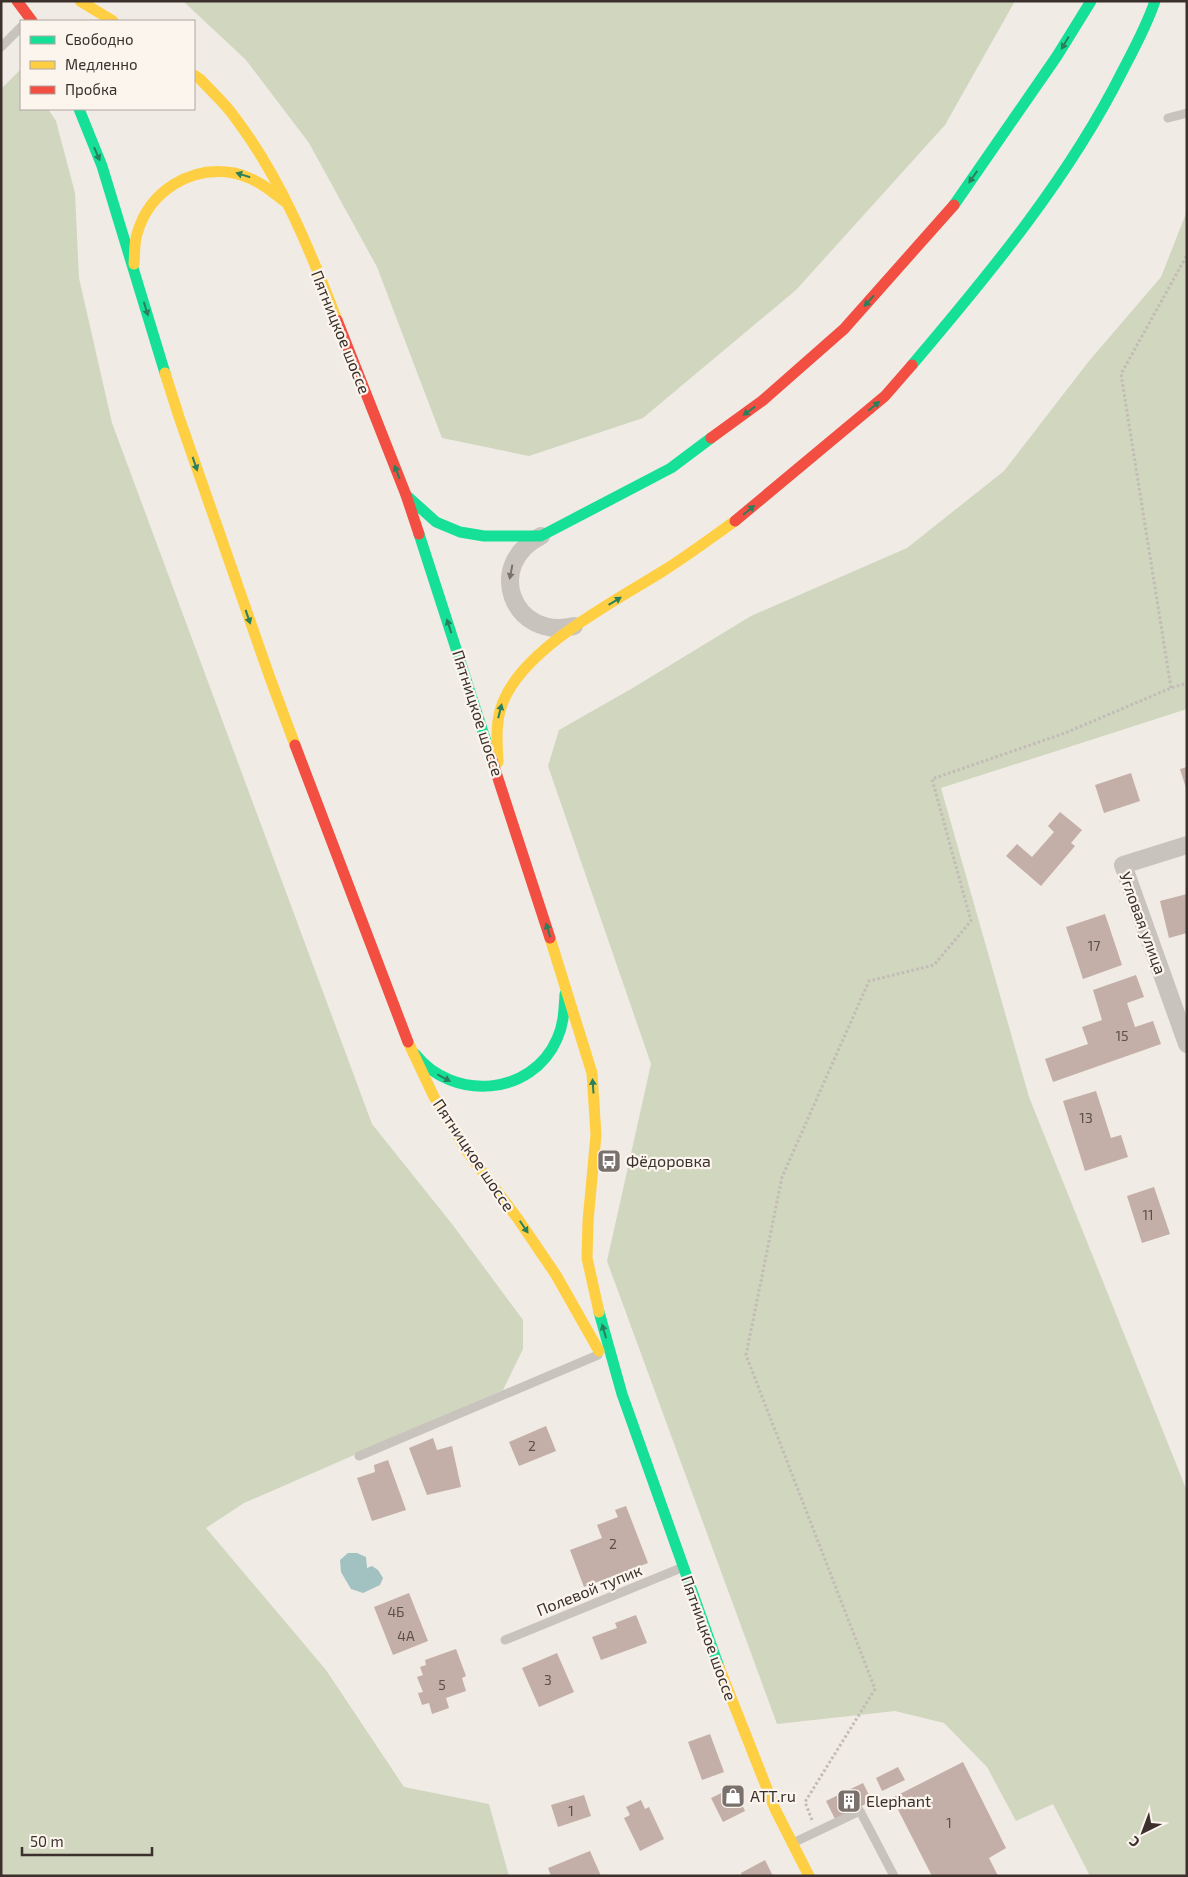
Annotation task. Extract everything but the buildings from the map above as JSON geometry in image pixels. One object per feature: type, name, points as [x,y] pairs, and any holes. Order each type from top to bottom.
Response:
[{"type":"main road","points":[[18,1],[30,20]]},
{"type":"main road","points":[[406,496],[422,512],[436,522],[460,532],[484,536],[541,536],[671,468],[762,402],[844,330],[950,211],[1057,56],[1091,1]]},
{"type":"main road","points":[[498,777],[497,725],[502,702],[511,685],[524,670],[574,626],[665,570],[746,513],[886,396],[974,293],[1062,174],[1105,106],[1149,20],[1155,1]]},
{"type":"main road","points":[[80,2],[111,20]]},
{"type":"main road","name":"Пятницкое шоссе","points":[[195,76],[235,117],[264,160],[293,215],[334,312],[406,496],[564,980],[592,1074],[596,1135],[588,1221],[587,1258],[594,1296],[622,1394],[722,1675],[774,1809],[809,1876]]},
{"type":"main road","name":"Пятницкое шоссе","points":[[78,110],[102,166],[179,417],[270,678],[409,1044],[434,1098],[467,1151],[518,1219],[556,1275],[622,1394]]},
{"type":"main road","points":[[139,284],[135,270],[134,255],[139,226],[154,200],[177,182],[205,172],[220,171],[249,176],[262,182],[274,191],[285,202],[293,215]]},
{"type":"main road","points":[[409,1044],[417,1057],[428,1068],[453,1082],[482,1088],[510,1083],[536,1069],[555,1046],[565,1019],[564,980]]},
{"type":"street","points":[[541,536],[524,546],[513,563],[510,572],[511,592],[520,610],[535,623],[554,629],[574,626]]},
{"type":"street","name":"Угловая улица","points":[[1187,845],[1122,865],[1187,1044]]},
{"type":"lane","points":[[1,46],[20,28]]},
{"type":"lane","points":[[1168,118],[1187,113]]},
{"type":"lane","points":[[359,1456],[601,1354]]},
{"type":"lane","name":"Полевой тупик","points":[[505,1640],[684,1567]]},
{"type":"lane","points":[[792,1844],[860,1811],[894,1876]]},
{"type":"path","points":[[1172,688],[1121,374],[1187,255]]},
{"type":"path","points":[[816,1832],[805,1802],[875,1689],[746,1355],[782,1177],[869,980],[934,965],[971,921],[932,779],[1065,733],[1187,683]]},
{"type":"green space","points":[[183,1],[1015,1],[945,125],[796,290],[643,418],[529,456],[442,438],[377,267],[309,143],[246,60]]},
{"type":"green space","points":[[20,70],[20,110],[49,110],[56,121],[75,193],[79,278],[112,423],[372,1124],[452,1224],[523,1320],[523,1349],[503,1390],[244,1503],[206,1528],[326,1670],[404,1787],[489,1804],[509,1876],[1,1876],[1,89]]},
{"type":"green space","points":[[1187,211],[1187,709],[941,788],[1029,1097],[1187,1491],[1187,1876],[1090,1876],[1053,1804],[1016,1821],[987,1767],[944,1723],[895,1711],[777,1724],[607,1261],[651,1064],[548,766],[559,730],[631,689],[751,616],[907,548],[1004,471],[1089,361],[1161,277]]},
{"type":"water","points":[[348,1553],[357,1553],[366,1557],[367,1568],[372,1566],[378,1570],[383,1578],[380,1585],[363,1593],[351,1589],[341,1572],[340,1560]]},
{"type":"traffic: fast","points":[[954,205],[1057,56],[1091,1]]},
{"type":"traffic: fast","points":[[912,365],[999,260],[1053,187],[1102,110],[1140,36],[1155,1]]},
{"type":"traffic: fast","points":[[79,110],[102,166],[165,373]]},
{"type":"traffic: fast","points":[[406,495],[436,522],[460,532],[484,536],[541,536],[671,468],[711,438]]},
{"type":"traffic: fast","points":[[419,534],[491,757]]},
{"type":"traffic: fast","points":[[415,1054],[431,1069],[450,1080],[470,1085],[491,1086],[511,1081],[530,1072],[545,1058],[557,1039],[564,1011],[565,994]]},
{"type":"traffic: fast","points":[[599,1312],[622,1394],[719,1667]]},
{"type":"traffic: slow","points":[[80,1],[111,20]]},
{"type":"traffic: slow","points":[[195,76],[232,114],[267,166],[305,241],[337,320]]},
{"type":"traffic: slow","points":[[134,264],[137,234],[151,205],[174,184],[188,177],[202,173],[234,173],[255,180],[284,201]]},
{"type":"traffic: slow","points":[[165,373],[295,745]]},
{"type":"traffic: slow","points":[[498,762],[497,732],[500,709],[514,682],[530,663],[573,628],[672,565],[735,521]]},
{"type":"traffic: slow","points":[[550,938],[592,1073],[596,1135],[588,1221],[587,1258],[599,1312]]},
{"type":"traffic: slow","points":[[408,1042],[434,1097],[467,1151],[518,1219],[556,1275],[599,1351]]},
{"type":"traffic: slow","points":[[719,1667],[775,1809],[809,1876]]},
{"type":"traffic: jam","points":[[17,1],[31,20]]},
{"type":"traffic: jam","points":[[711,438],[762,401],[844,329],[954,205]]},
{"type":"traffic: jam","points":[[337,320],[406,495],[419,534]]},
{"type":"traffic: jam","points":[[735,521],[885,396],[912,365]]},
{"type":"traffic: jam","points":[[295,745],[408,1042]]},
{"type":"traffic: jam","points":[[491,757],[550,938]]},
{"type":"place","name":"Фёдоровка","points":[[609,1161]]},
{"type":"place","name":"ATT.ru","points":[[733,1796]]},
{"type":"place","name":"Elephant","points":[[849,1801]]}]
